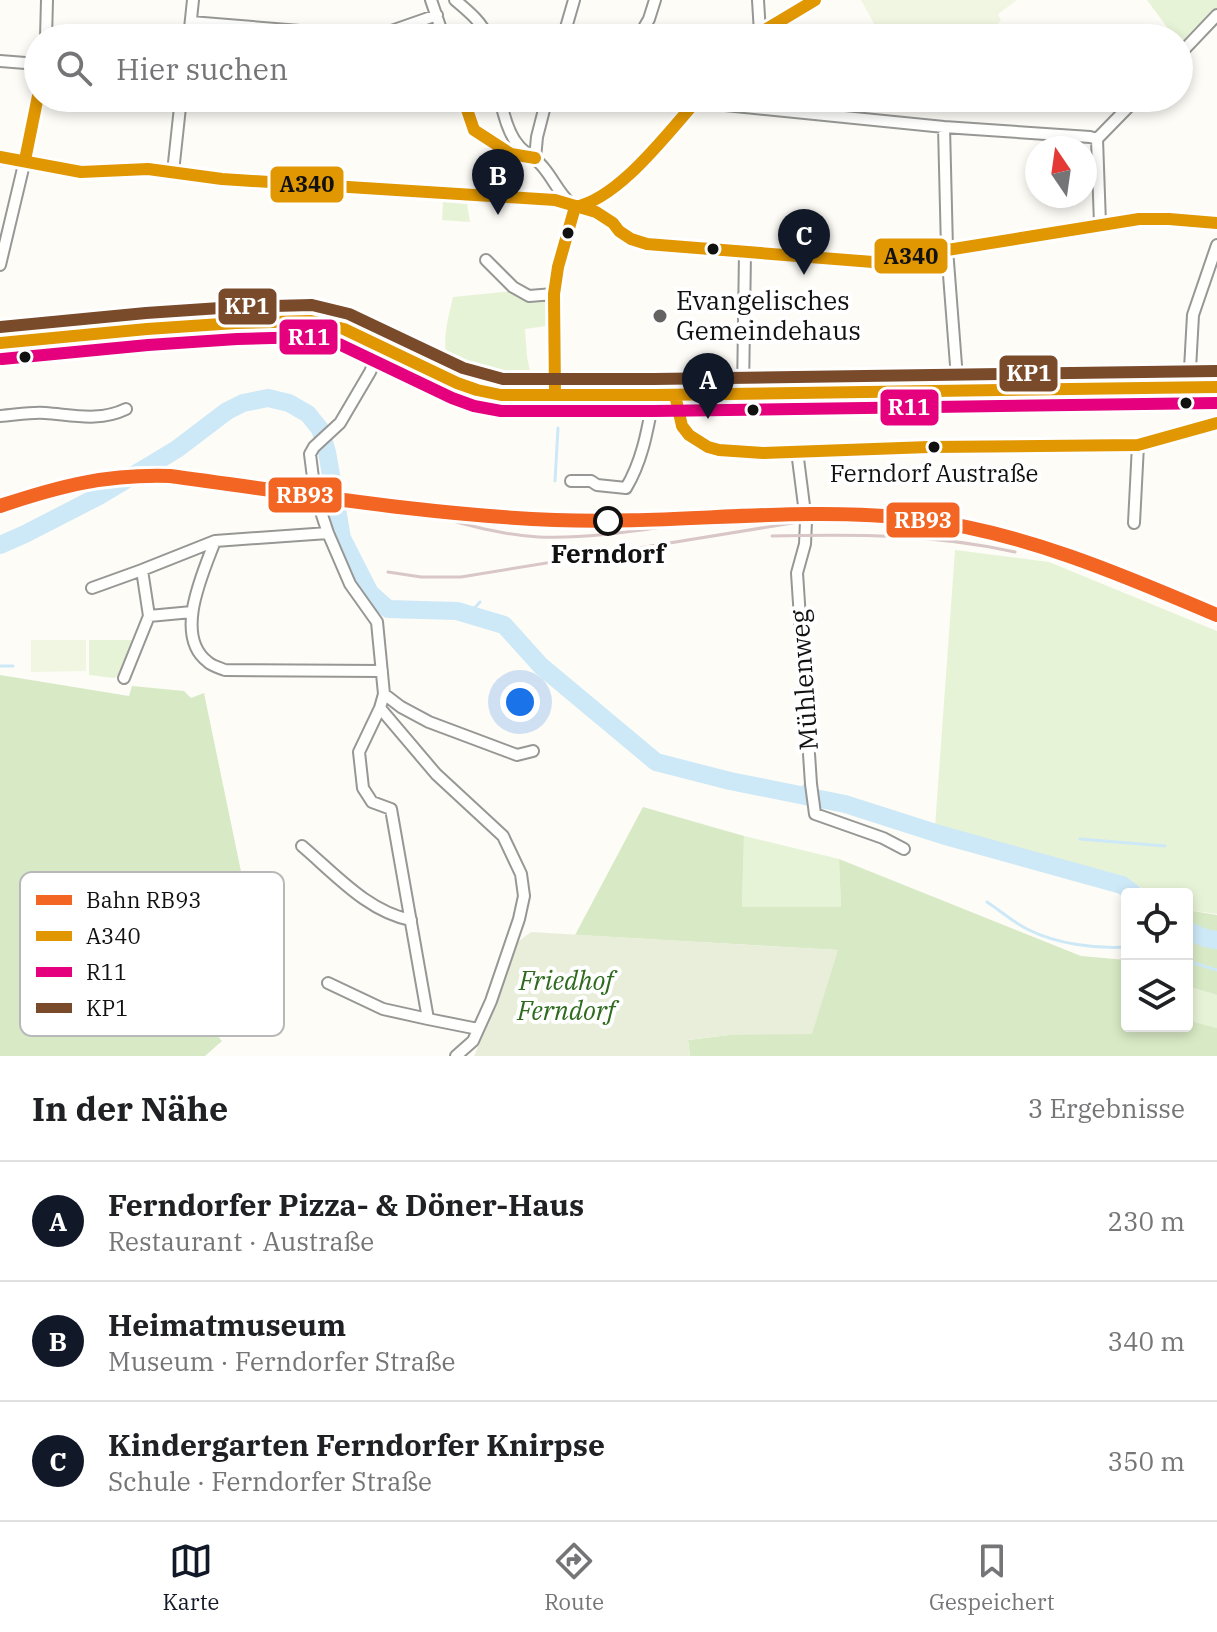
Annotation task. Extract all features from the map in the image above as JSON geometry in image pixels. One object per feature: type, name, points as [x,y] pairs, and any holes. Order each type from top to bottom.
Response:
[{"type":"main road","points":[[0,343],[161,328],[311,321],[344,329],[457,383],[501,395],[1217,387]]},
{"type":"street","points":[[46,24],[47,0]]},
{"type":"street","points":[[193,0],[191,22],[215,24]]},
{"type":"street","points":[[431,0],[440,24]]},
{"type":"street","points":[[455,0],[480,24]]},
{"type":"street","points":[[567,24],[574,0]]},
{"type":"street","points":[[646,24],[655,0]]},
{"type":"street","points":[[758,0],[758,24]]},
{"type":"street","points":[[777,24],[815,0]]},
{"type":"street","points":[[411,24],[437,15]]},
{"type":"street","points":[[1193,40],[1217,15]]},
{"type":"street","points":[[0,61],[24,63]]},
{"type":"street","points":[[0,265],[35,112]]},
{"type":"street","points":[[173,172],[179,112]]},
{"type":"street","points":[[468,112],[474,130],[511,154],[535,158]]},
{"type":"street","points":[[504,112],[519,147],[535,158],[561,195],[575,207]]},
{"type":"street","points":[[535,158],[543,112]]},
{"type":"street","points":[[575,207],[590,204],[627,177],[686,112]]},
{"type":"street","points":[[807,112],[944,127],[1075,136]]},
{"type":"street","points":[[1100,224],[1097,139],[1123,112]]},
{"type":"street","points":[[944,127],[947,249],[958,391]]},
{"type":"street","points":[[0,157],[81,172],[148,169],[222,179],[555,200],[596,212],[631,239],[647,244],[873,262],[1139,219],[1217,223]]},
{"type":"street","points":[[555,395],[554,294],[558,267],[575,207]]},
{"type":"street","points":[[1189,387],[1193,315],[1217,245]]},
{"type":"street","points":[[743,393],[745,252]]},
{"type":"street","points":[[486,260],[513,287],[529,296],[554,294]]},
{"type":"street","points":[[381,347],[340,423],[310,454],[315,494],[328,533],[350,584],[377,622],[384,694],[359,752],[363,788],[372,802],[391,809],[428,1019]]},
{"type":"street","points":[[571,481],[591,481],[597,485],[626,488],[634,475],[647,436],[654,395]]},
{"type":"street","points":[[675,395],[682,426],[689,435],[708,447],[763,453],[929,447],[1138,445],[1217,423]]},
{"type":"street","points":[[0,416],[41,412],[84,417],[113,415],[126,409]]},
{"type":"street","points":[[1134,523],[1138,445]]},
{"type":"street","name":"Mühlenweg","points":[[797,451],[806,515],[805,544],[797,573],[815,814],[883,838],[904,849]]},
{"type":"street","points":[[92,588],[215,541],[328,533]]},
{"type":"street","points":[[215,541],[192,612],[191,635],[197,651],[208,663],[225,670],[382,671]]},
{"type":"street","points":[[124,678],[149,616],[142,570]]},
{"type":"street","points":[[149,616],[192,612]]},
{"type":"street","points":[[384,694],[429,722],[517,755],[533,751]]},
{"type":"street","points":[[380,708],[436,774],[503,836],[521,874],[524,896],[519,919],[491,1001],[473,1041],[456,1056]]},
{"type":"street","points":[[302,846],[361,897],[395,917],[411,920]]},
{"type":"street","points":[[328,983],[383,1009],[478,1029]]},
{"type":"green space","points":[[861,0],[1017,0],[998,14],[1001,21],[997,24],[874,24]]},
{"type":"green space","points":[[1147,0],[1217,0],[1217,8],[1193,32],[1193,24],[1165,24]]},
{"type":"green space","points":[[443,202],[467,204],[470,222],[442,220]]},
{"type":"green space","points":[[512,291],[526,301],[545,299],[547,326],[525,329],[533,385],[482,382],[458,373],[450,364],[445,346],[453,297]]},
{"type":"green space","points":[[955,550],[1049,562],[1217,631],[1217,914],[1193,911],[1193,888],[1142,888],[1123,876],[935,827]]},
{"type":"green space","points":[[31,640],[86,640],[86,671],[31,672]]},
{"type":"green space","points":[[89,640],[137,640],[122,675],[114,678],[89,675]]},
{"type":"green space","points":[[0,675],[129,696],[132,686],[184,691],[191,698],[204,693],[241,872],[20,872],[20,1036],[218,1036],[222,1041],[205,1056],[0,1056]]},
{"type":"green space","points":[[643,807],[744,836],[742,907],[841,907],[839,859],[1081,956],[1121,959],[1121,1032],[1193,1032],[1193,1022],[1217,1028],[1217,1056],[690,1056],[688,1040],[729,1035],[837,950],[575,935]]},
{"type":"green space","points":[[744,836],[839,859],[841,907],[742,907]]},
{"type":"green space","points":[[1193,911],[1217,915],[1217,995],[1193,988]]},
{"type":"green space","name":"Friedhof Ferndorf","points":[[531,932],[838,950],[812,1034],[729,1035],[688,1040],[690,1056],[474,1056],[519,941]]},
{"type":"green space","points":[[1193,988],[1217,995],[1217,1028],[1193,1022]]},
{"type":"waterway","name":"Ferndorf","points":[[0,545],[99,496],[177,449],[227,411],[243,403],[268,398],[289,403],[308,414],[320,429],[342,538],[370,593],[388,609],[457,611],[504,625],[541,666],[656,762],[730,781],[845,804],[1126,888]]},
{"type":"waterway","points":[[555,481],[558,428]]},
{"type":"waterway","points":[[469,614],[480,602]]},
{"type":"waterway","points":[[0,666],[13,666]]},
{"type":"waterway","points":[[795,794],[804,786]]},
{"type":"waterway","points":[[1080,839],[1165,846]]},
{"type":"waterway","points":[[987,902],[1040,935],[1090,946],[1121,947]]},
{"type":"waterway","name":"Ferndorf","points":[[1193,933],[1217,940]]},
{"type":"waterway","points":[[1193,963],[1217,970]]},
{"type":"railway","points":[[382,503],[498,532],[538,537],[592,536],[752,516]]},
{"type":"railway","points":[[388,572],[421,577],[461,577],[823,518],[895,517]]},
{"type":"railway","points":[[772,536],[894,536],[1015,552]]},
{"type":"rail line","name":"RB93","points":[[0,506],[84,483],[125,477],[170,476],[458,513],[555,520],[646,520],[782,514],[918,519],[996,534],[1071,556],[1217,615]]},
{"type":"transit line","name":"A340","points":[[775,24],[815,0]]},
{"type":"transit line","name":"A340","points":[[25,160],[35,112]]},
{"type":"transit line","name":"A340","points":[[468,112],[474,130],[511,154],[535,158]]},
{"type":"transit line","name":"A340","points":[[575,207],[592,201],[626,178],[687,112]]},
{"type":"transit line","name":"A340","points":[[0,157],[81,172],[148,169],[222,179],[555,200],[596,212],[631,239],[647,244],[873,262],[1139,219],[1217,223]]},
{"type":"transit line","name":"A340","points":[[555,395],[554,294],[558,267],[575,207]]},
{"type":"transit line","name":"KP1","points":[[0,327],[146,313],[312,305],[349,314],[463,368],[503,379],[1217,371]]},
{"type":"transit line","name":"A340","points":[[0,343],[147,329],[311,321],[344,329],[457,383],[501,395],[1217,387]]},
{"type":"transit line","name":"R11","points":[[2,359],[148,345],[309,337],[339,344],[452,398],[501,411],[1217,403]]},
{"type":"transit line","name":"A340","points":[[675,395],[682,426],[689,435],[719,450],[763,453],[929,447],[1138,445],[1217,423]]},
{"type":"place","name":"Heimatmuseum","points":[[498,215]]},
{"type":"place","name":"Kindergarten Ferndorfer Knirpse","points":[[804,275]]},
{"type":"place","name":"Evangelisches Gemeindehaus","points":[[660,316]]},
{"type":"place","name":"Ferndorfer Pizza- & Döner-Haus","points":[[708,419]]},
{"type":"place","name":"Ferndorf Austraße","points":[[934,447]]},
{"type":"place","name":"Ferndorf","points":[[608,521]]}]
